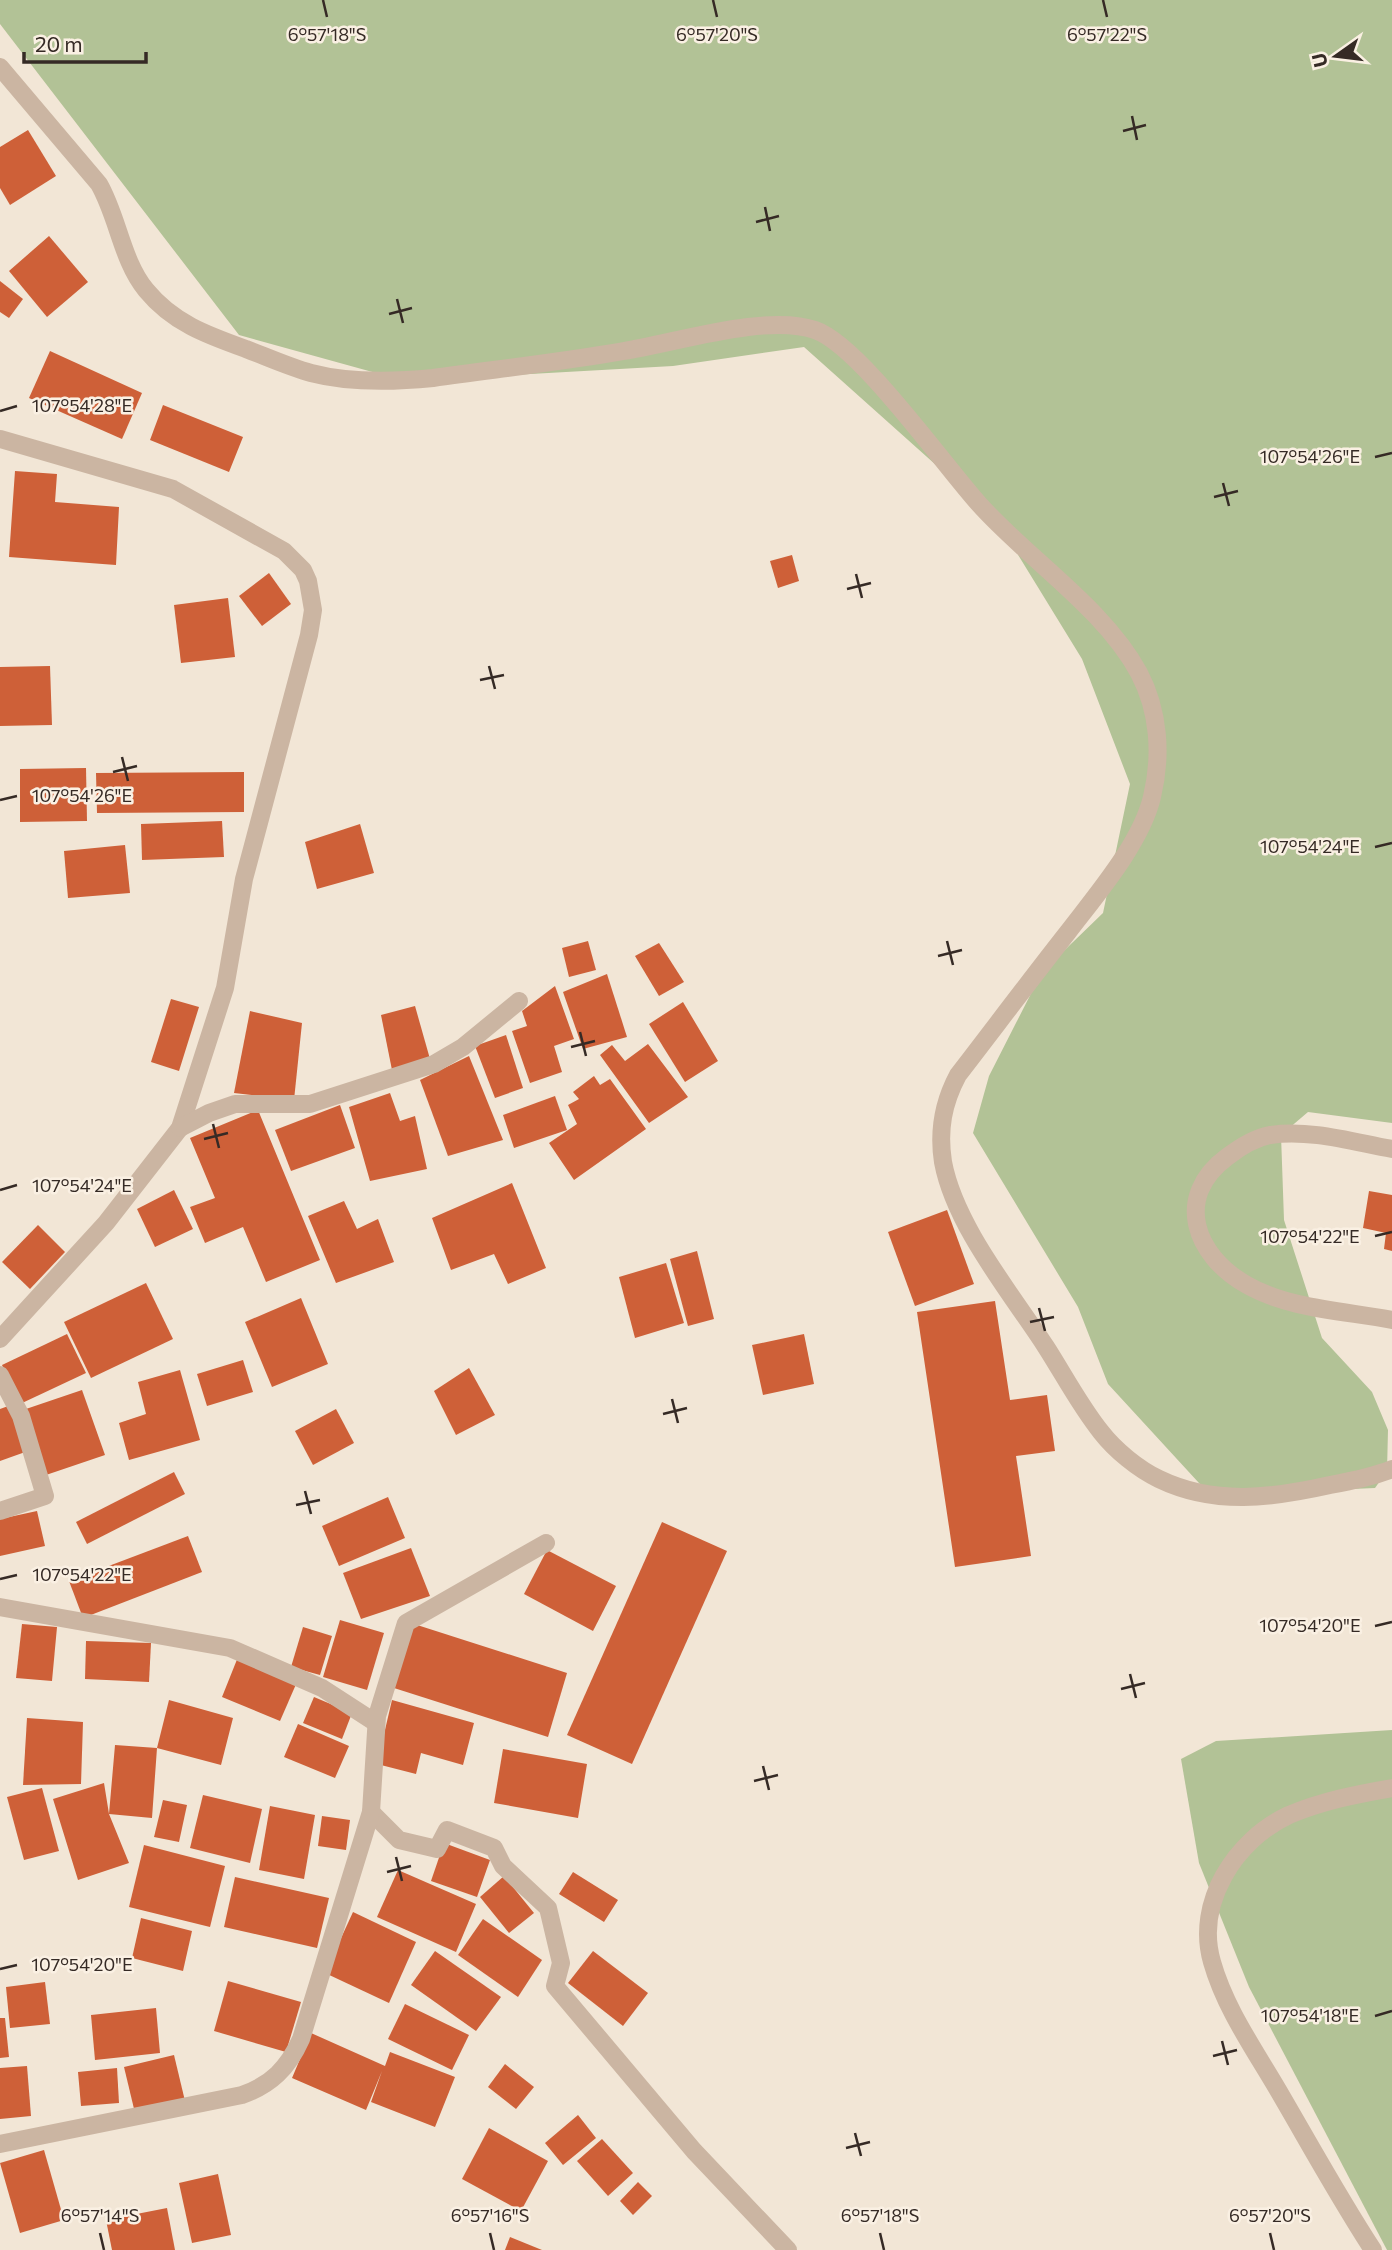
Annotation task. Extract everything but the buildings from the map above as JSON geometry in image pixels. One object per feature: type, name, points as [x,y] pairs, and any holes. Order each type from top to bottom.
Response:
[{"type":"street","points":[[0,67],[99,184],[111,205],[131,263],[144,288],[163,308],[188,327],[311,373],[353,379],[423,379],[625,351],[777,325],[815,330],[838,342],[869,373],[1004,532],[1063,585],[1118,644],[1143,684],[1152,706],[1158,737],[1152,799],[1138,829],[1107,880],[958,1075],[949,1091],[943,1106],[941,1136],[943,1163],[956,1200],[975,1238],[1101,1432],[1157,1478],[1189,1491],[1252,1499],[1303,1492],[1392,1469]]},
{"type":"street","points":[[0,439],[173,488],[284,551],[303,570],[313,610],[309,635],[244,879],[225,988],[180,1128],[106,1223],[0,1339]]},
{"type":"street","points":[[180,1128],[209,1113],[235,1104],[310,1104],[435,1064],[463,1047],[519,1001]]},
{"type":"street","points":[[1392,1149],[1320,1136],[1268,1136],[1242,1146],[1219,1163],[1205,1178],[1196,1209],[1196,1223],[1205,1247],[1222,1268],[1249,1286],[1286,1301],[1392,1320]]},
{"type":"street","points":[[0,1375],[21,1416],[45,1496],[0,1511]]},
{"type":"street","points":[[0,2144],[242,2095],[270,2082],[292,2058],[301,2039],[371,1812],[376,1723],[406,1623],[546,1543]]},
{"type":"street","points":[[0,1607],[230,1648],[322,1688],[376,1723]]},
{"type":"street","points":[[1373,2250],[1233,2014],[1211,1962],[1208,1945],[1209,1915],[1211,1897],[1224,1874],[1270,1826],[1314,1806],[1392,1787]]},
{"type":"street","points":[[371,1812],[399,1840],[437,1849],[447,1830],[494,1848],[503,1866],[548,1908],[561,1963],[555,1986],[694,2151],[788,2250]]},
{"type":"green space","points":[[0,0],[1392,0],[1392,1123],[1308,1112],[1281,1135],[1284,1220],[1322,1338],[1372,1392],[1388,1430],[1387,1471],[1375,1488],[1210,1495],[1108,1384],[1078,1307],[973,1133],[989,1076],[1042,972],[1103,913],[1130,784],[1082,659],[1004,532],[974,499],[804,347],[673,366],[405,381],[239,335],[0,24]]},
{"type":"green space","points":[[1392,1730],[1392,2250],[1387,2250],[1249,1987],[1199,1863],[1181,1759],[1216,1741]]}]
